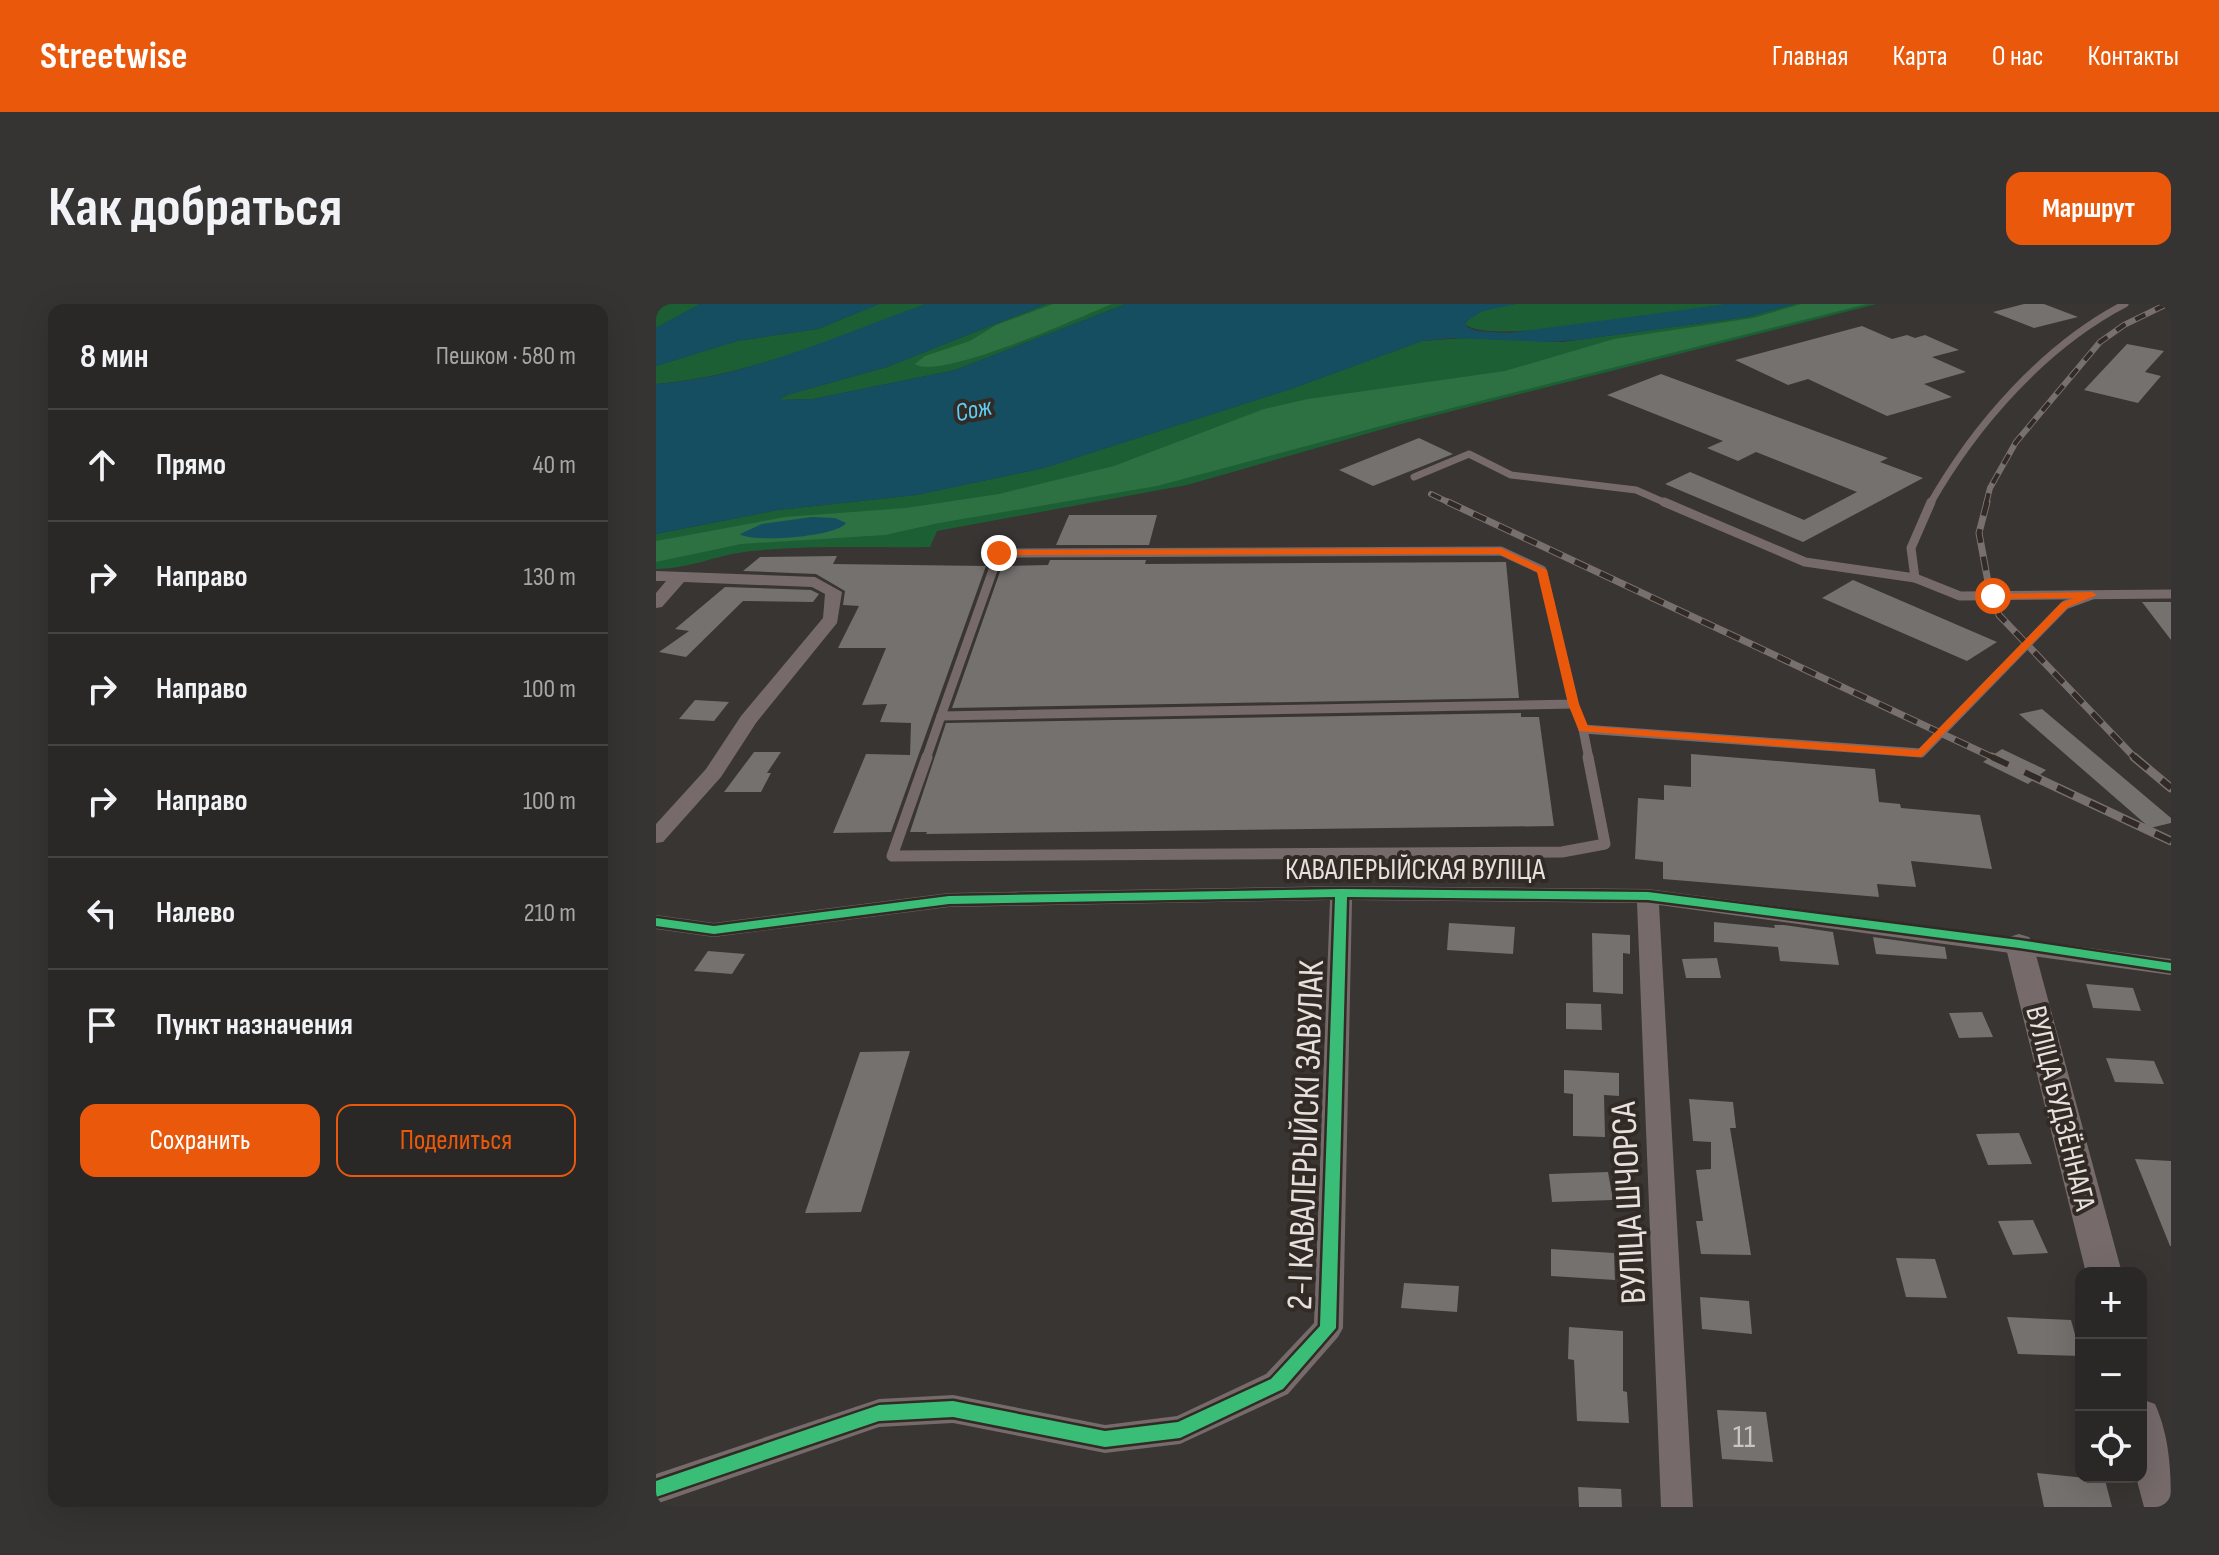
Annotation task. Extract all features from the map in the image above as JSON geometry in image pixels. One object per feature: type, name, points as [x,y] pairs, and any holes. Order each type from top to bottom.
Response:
[{"type":"street","points":[[656,576],[815,582],[834,592],[831,619],[748,720],[714,773],[656,837]]},
{"type":"street","points":[[656,603],[679,577]]},
{"type":"street","name":"КАВАЛЕРЫЙСКАЯ ВУЛІЦА","points":[[656,922],[714,930],[949,900],[1341,893],[1648,896],[2171,967]]},
{"type":"street","name":"2-І КАВАЛЕРЫЙСКІ ЗАВУЛАК","points":[[656,1489],[879,1413],[953,1409],[1105,1439],[1180,1430],[1277,1384],[1328,1328],[1341,893]]},
{"type":"street","name":"ВУЛІЦА ШЧОРСА","points":[[1648,896],[1677,1507]]},
{"type":"street","name":"ВУЛІЦА БУДЗЁННАГА","points":[[2019,944],[2102,1267]]},
{"type":"street","points":[[2147,1440],[2164,1507]]},
{"type":"lane","points":[[1915,578],[1910,551],[1925,508],[1959,457],[2028,380],[2079,330],[2125,304]]},
{"type":"lane","points":[[1414,477],[1469,454],[1511,475],[1636,490],[1805,562],[1915,578],[1960,596],[2171,594]]},
{"type":"lane","points":[[1501,551],[1542,570],[1574,704],[1583,729],[1605,844],[1562,852],[892,856],[999,553],[1501,551]]},
{"type":"lane","points":[[1583,729],[1921,753],[2065,605],[2092,595]]},
{"type":"lane","points":[[941,716],[1574,704]]},
{"type":"green space","points":[[656,304],[700,304],[656,328]]},
{"type":"green space","points":[[879,304],[926,304],[760,364],[691,380],[656,384],[656,366],[737,341],[818,329]]},
{"type":"green space","points":[[1046,304],[1126,304],[955,370],[813,399],[779,400],[787,395],[887,367]]},
{"type":"green space","points":[[1053,304],[1112,304],[980,356],[929,367],[915,364],[925,356],[970,341],[996,325]]},
{"type":"green space","points":[[1515,304],[1727,304],[1547,329],[1481,330],[1465,324],[1480,312]]},
{"type":"green space","points":[[1795,304],[1877,304],[1401,424],[1187,485],[937,531],[930,547],[774,549],[656,569],[656,534],[778,510],[916,495],[1044,468],[1291,389],[1422,341],[1464,338],[1563,342],[1747,317]]},
{"type":"green space","points":[[1801,304],[1867,304],[1396,422],[1157,486],[885,535],[741,544],[656,562],[656,541],[785,517],[906,508],[999,494],[1114,466],[1264,409],[1308,399],[1505,371],[1614,339],[1753,318]]},
{"type":"water","points":[[700,304],[879,304],[818,329],[737,341],[656,366],[656,328]]},
{"type":"water","name":"Сож","points":[[926,304],[1046,304],[887,367],[787,395],[779,400],[813,399],[955,370],[1126,304],[1515,304],[1483,311],[1465,322],[1467,327],[1477,331],[1509,333],[1727,304],[1795,304],[1747,317],[1578,340],[1547,342],[1453,338],[1422,341],[1291,389],[1044,468],[916,495],[778,510],[656,534],[656,384],[691,380],[760,364]]},
{"type":"water","points":[[812,517],[835,518],[846,523],[827,532],[794,537],[760,538],[740,534],[762,524]]},
{"type":"building","points":[[2024,304],[2044,304],[2078,317],[2034,328],[1993,312]]},
{"type":"building","points":[[1862,326],[1892,339],[1925,335],[1959,350],[1932,357],[1966,372],[1924,384],[1952,397],[1887,416],[1808,379],[1788,385],[1735,360]]},
{"type":"building","points":[[2127,344],[2164,351],[2145,372],[2161,376],[2138,403],[2084,390]]},
{"type":"building","points":[[1661,374],[1888,458],[1880,462],[1923,478],[1803,542],[1665,484],[1690,472],[1804,520],[1857,492],[1756,452],[1738,461],[1707,448],[1723,441],[1607,395]]},
{"type":"building","points":[[1419,438],[1453,454],[1373,486],[1339,470]]},
{"type":"building","points":[[1069,515],[1157,515],[1149,545],[1056,545]]},
{"type":"building","points":[[837,556],[833,564],[986,566],[891,832],[833,833],[866,754],[910,755],[911,723],[880,722],[887,704],[862,705],[886,648],[838,648],[859,606],[843,605],[845,591],[816,574],[743,571],[760,557]]},
{"type":"building","points":[[1050,560],[1146,560],[1145,564],[1506,562],[1519,698],[952,708],[1002,566],[1048,565]]},
{"type":"building","points":[[1853,580],[1997,642],[1967,661],[1822,598]]},
{"type":"building","points":[[725,587],[811,590],[819,594],[813,602],[743,601],[686,657],[659,652],[689,631],[675,629]]},
{"type":"building","points":[[2142,602],[2171,602],[2171,640]]},
{"type":"building","points":[[695,700],[729,702],[714,721],[679,719]]},
{"type":"building","points":[[2042,709],[2171,818],[2171,823],[2150,828],[2019,714]]},
{"type":"building","points":[[1521,713],[1521,717],[1539,717],[1554,826],[910,832],[946,723]]},
{"type":"building","points":[[2002,749],[2046,770],[2028,784],[1983,762]]},
{"type":"building","points":[[754,752],[781,752],[767,773],[771,773],[761,792],[724,792]]},
{"type":"building","points":[[1691,754],[1875,769],[1879,802],[1900,804],[1901,808],[1980,815],[1992,869],[1911,861],[1916,887],[1877,884],[1879,897],[1663,879],[1663,862],[1635,859],[1638,798],[1664,800],[1664,785],[1691,787]]},
{"type":"building","points":[[1714,922],[1775,928],[1774,925],[1784,925],[1833,932],[1839,965],[1780,961],[1778,947],[1714,942]]},
{"type":"building","points":[[1449,923],[1515,927],[1513,954],[1447,950]]},
{"type":"building","points":[[1592,933],[1630,935],[1630,954],[1623,953],[1623,994],[1593,992]]},
{"type":"building","points":[[1873,937],[1945,947],[1947,959],[1876,954]]},
{"type":"building","points":[[708,951],[745,954],[732,974],[694,971]]},
{"type":"building","points":[[1717,958],[1721,978],[1686,978],[1682,959]]},
{"type":"building","points":[[2086,984],[2133,988],[2141,1011],[2093,1008]]},
{"type":"building","points":[[1566,1003],[1601,1004],[1602,1030],[1566,1029]]},
{"type":"building","points":[[1982,1012],[1993,1037],[1959,1038],[1949,1013]]},
{"type":"building","points":[[910,1051],[861,1212],[805,1213],[860,1052]]},
{"type":"building","points":[[2106,1058],[2154,1061],[2164,1084],[2115,1082]]},
{"type":"building","points":[[1564,1070],[1619,1073],[1619,1096],[1604,1095],[1605,1137],[1573,1136],[1573,1094],[1564,1093]]},
{"type":"building","points":[[1689,1099],[1733,1102],[1736,1128],[1730,1128],[1751,1255],[1701,1254],[1696,1221],[1703,1221],[1696,1170],[1711,1169],[1711,1142],[1693,1141]]},
{"type":"building","points":[[2019,1133],[2032,1164],[1988,1165],[1976,1134]]},
{"type":"building","points":[[2135,1159],[2171,1161],[2171,1246],[2170,1246]]},
{"type":"building","points":[[1608,1172],[1613,1200],[1552,1202],[1549,1174]]},
{"type":"building","points":[[2033,1220],[2048,1253],[2013,1255],[1998,1221]]},
{"type":"building","points":[[1551,1249],[1614,1253],[1615,1280],[1551,1276]]},
{"type":"building","points":[[1896,1258],[1935,1259],[1947,1298],[1906,1297]]},
{"type":"building","points":[[1404,1283],[1459,1286],[1457,1312],[1401,1308]]},
{"type":"building","points":[[1700,1297],[1749,1301],[1752,1334],[1702,1329]]},
{"type":"building","points":[[2007,1317],[2071,1320],[2075,1356],[2018,1354]]},
{"type":"building","points":[[1569,1327],[1623,1331],[1623,1391],[1627,1392],[1629,1423],[1577,1421],[1574,1360],[1568,1359]]},
{"type":"building","points":[[1717,1410],[1766,1412],[1773,1462],[1722,1459]]},
{"type":"building","points":[[2037,1473],[2075,1477],[2075,1483],[2106,1483],[2112,1507],[2044,1507]]},
{"type":"building","points":[[1578,1487],[1621,1489],[1622,1507],[1579,1507]]},
{"type":"railway","points":[[1986,504],[1990,488],[2016,442],[2100,342],[2124,325],[2167,304]]},
{"type":"railway","points":[[1431,494],[1452,504]]},
{"type":"railway","points":[[1448,502],[1996,759]]},
{"type":"railway","points":[[1987,502],[1979,533],[1988,582],[1999,615],[2134,757]]},
{"type":"railway","points":[[1992,757],[2171,841]]},
{"type":"railway","points":[[2134,757],[2171,788]]},
{"type":"cycle path","points":[[656,922],[714,930],[949,900],[1341,893],[1648,896],[2171,967]]},
{"type":"cycle path","points":[[656,1489],[879,1413],[953,1409],[1105,1439],[1180,1430],[1277,1384],[1328,1328],[1341,893]]},
{"type":"route","points":[[999,553],[1501,551],[1542,570],[1574,704],[1583,729],[1921,753],[2065,605],[2092,595],[1993,596]]}]
